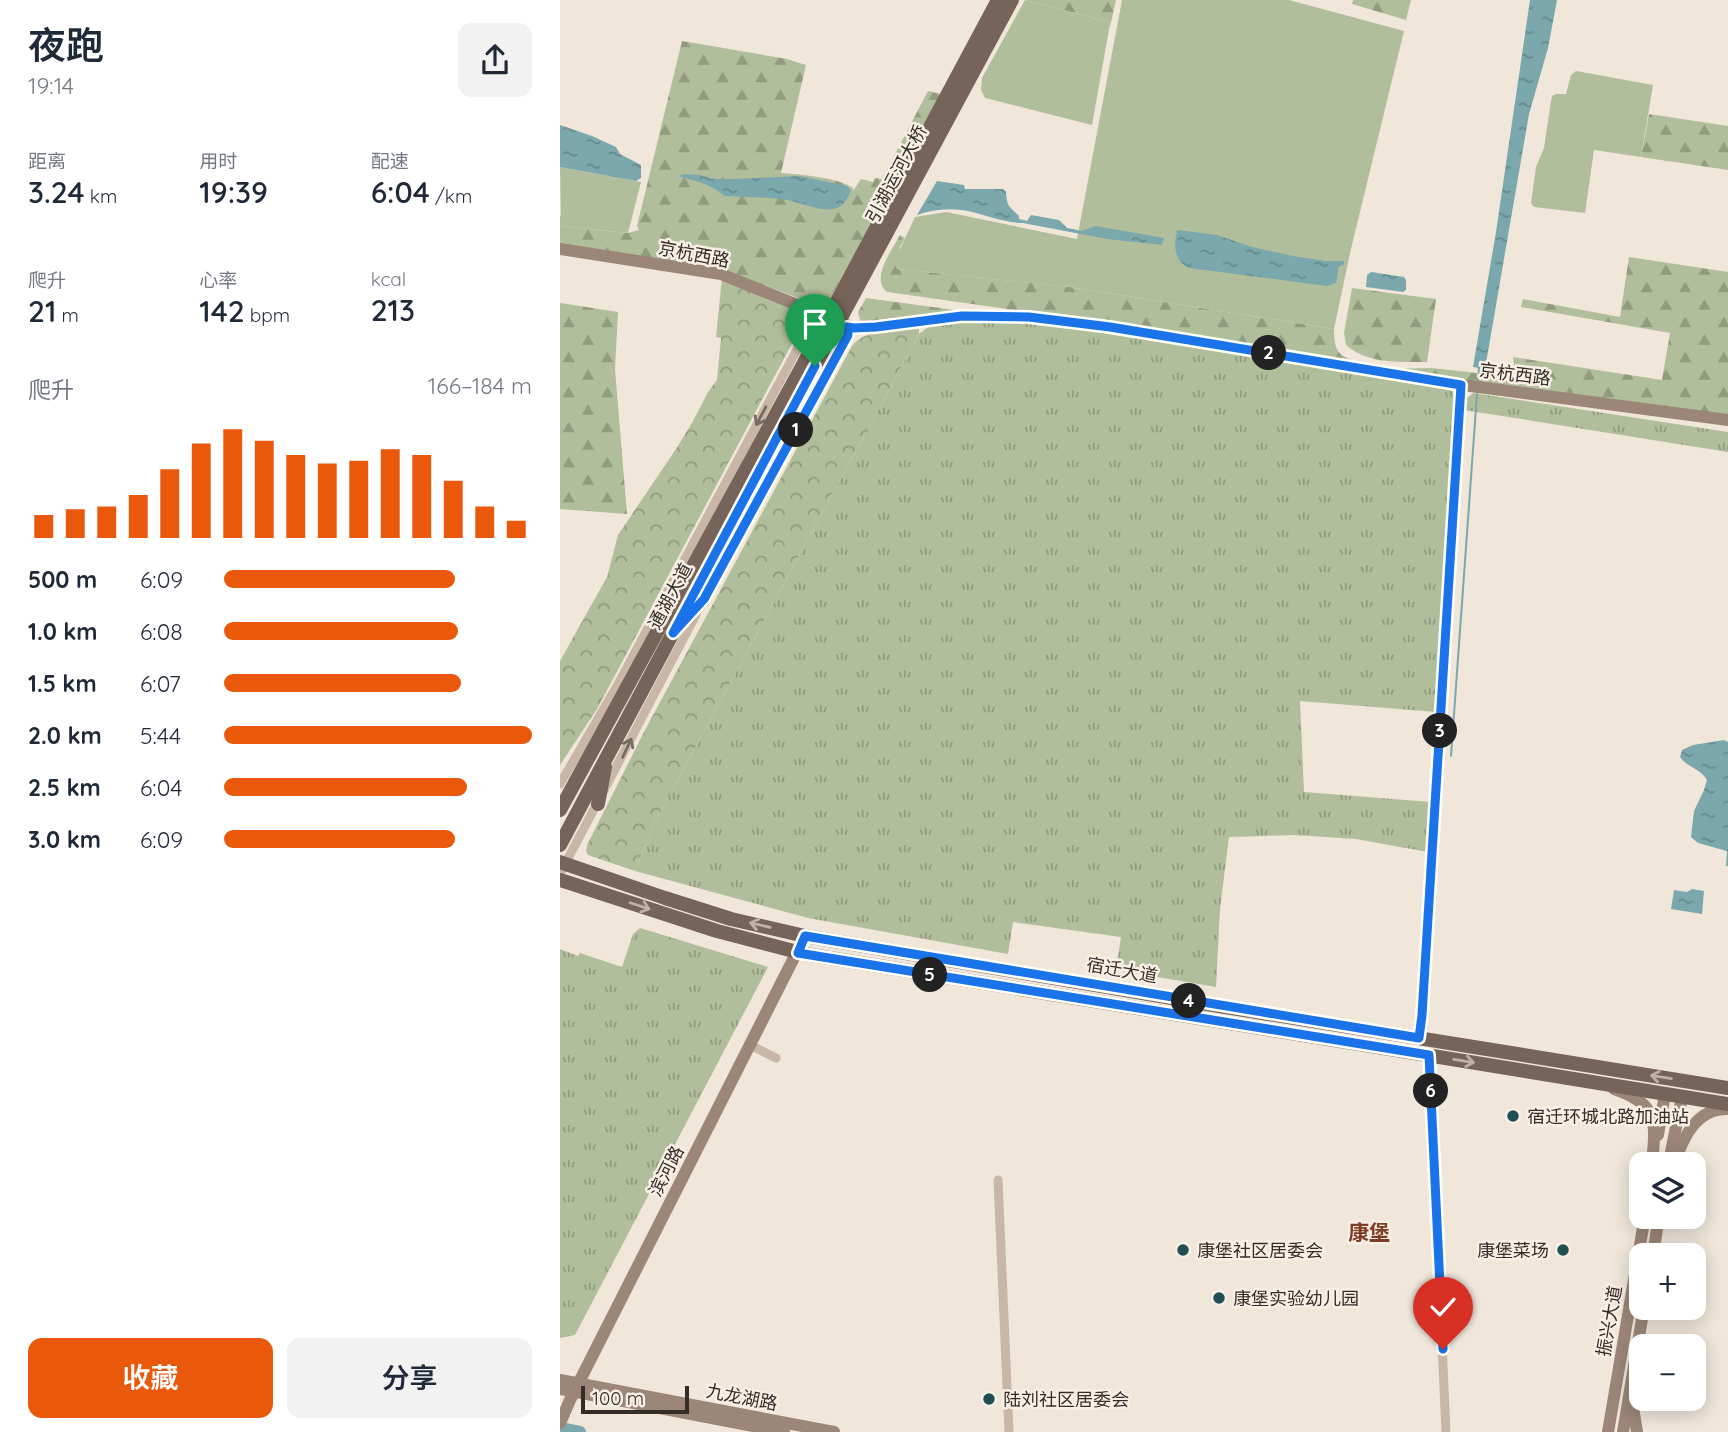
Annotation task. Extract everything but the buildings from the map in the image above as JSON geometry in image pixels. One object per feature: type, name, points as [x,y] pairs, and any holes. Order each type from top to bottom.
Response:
[{"type":"main road","name":"引湖运河大桥","points":[[810,363],[998,0]]},
{"type":"main road","name":"引湖运河大桥","points":[[810,363],[1012,0]]},
{"type":"main road","name":"京杭西路","points":[[560,249],[721,274],[847,327],[876,327],[962,316],[1029,317],[1110,327],[1461,385],[1728,420]]},
{"type":"main road","name":"通湖大道","points":[[560,845],[673,633],[810,363]]},
{"type":"main road","name":"通湖大道","points":[[562,806],[810,363]]},
{"type":"main road","points":[[673,633],[704,599]]},
{"type":"main road","points":[[607,702],[637,669]]},
{"type":"main road","points":[[598,804],[606,757]]},
{"type":"main road","points":[[562,806],[573,811],[578,810]]},
{"type":"main road","name":"宿迁大道","points":[[562,866],[731,919],[805,936],[1728,1088]]},
{"type":"main road","name":"宿迁大道","points":[[560,880],[717,931],[798,953],[1583,1080],[1728,1107]]},
{"type":"main road","name":"滨河路","points":[[560,1423],[805,936]]},
{"type":"main road","points":[[1583,1080],[1635,1097],[1649,1111],[1654,1125],[1653,1152]]},
{"type":"main road","points":[[1655,1152],[1665,1094]]},
{"type":"main road","points":[[1673,1152],[1682,1097]]},
{"type":"main road","points":[[1677,1152],[1693,1124],[1728,1107]]},
{"type":"main road","name":"振兴大道","points":[[1608,1432],[1642,1229]]},
{"type":"main road","name":"九龙湖路","points":[[560,1380],[576,1388],[784,1432]]},
{"type":"main road","name":"九龙湖路","points":[[560,1389],[576,1388],[834,1432]]},
{"type":"main road","points":[[1599,1432],[1614,1393]]},
{"type":"main road","name":"振兴大道","points":[[1623,1432],[1629,1397]]},
{"type":"main road","points":[[1633,1411],[1637,1432]]},
{"type":"street","points":[[560,785],[818,314]]},
{"type":"street","points":[[562,866],[598,804],[646,706],[848,335],[847,327]]},
{"type":"street","points":[[1419,1038],[1461,385]]},
{"type":"street","points":[[750,1045],[776,1058]]},
{"type":"street","points":[[1429,1055],[1446,1432]]},
{"type":"street","points":[[998,1180],[1009,1432]]},
{"type":"green space","points":[[1025,0],[1116,0],[1110,27],[1105,21]]},
{"type":"green space","points":[[1025,0],[1110,24],[1092,125],[985,98],[981,90],[982,78]]},
{"type":"green space","points":[[1122,0],[1289,0],[1404,31],[1334,329],[1070,287],[897,269],[894,262],[915,217],[946,212],[1077,239]]},
{"type":"green space","points":[[1353,0],[1411,0],[1406,20],[1352,4]]},
{"type":"green space","points":[[682,41],[787,59],[806,65],[781,173],[829,179],[853,188],[853,191],[861,179],[873,182],[875,178],[882,179],[928,91],[941,94],[825,308],[753,281],[560,244],[560,216],[561,226],[628,233],[639,230],[637,226]]},
{"type":"green space","points":[[1576,71],[1653,85],[1641,157],[1594,150],[1585,213],[1534,207],[1531,203],[1536,167],[1544,148],[1552,96],[1566,94],[1571,75]]},
{"type":"green space","points":[[1649,114],[1728,126],[1728,170],[1641,157]]},
{"type":"green space","points":[[560,167],[641,182],[628,233],[561,226]]},
{"type":"green space","points":[[900,235],[905,238],[900,247],[898,269],[1070,287],[1334,329],[1335,344],[1340,353],[1362,364],[887,292],[882,286],[882,272]]},
{"type":"green space","points":[[1629,257],[1728,272],[1728,416],[1387,369],[1432,368],[1493,373],[1519,382],[1523,376],[1515,368],[1513,357],[1662,380],[1670,333],[1521,307],[1523,299],[1620,317]]},
{"type":"green space","points":[[722,278],[799,309],[803,323],[597,709],[560,765],[560,661],[607,577],[618,535],[676,449],[717,380],[721,338],[716,337]]},
{"type":"green space","points":[[1352,288],[1436,299],[1427,362],[1374,359],[1346,345],[1344,333]]},
{"type":"green space","points":[[866,298],[968,312],[861,323],[858,312]]},
{"type":"green space","points":[[560,303],[618,312],[615,369],[627,514],[560,509]]},
{"type":"green space","points":[[1032,322],[1445,387],[1455,395],[1436,712],[1300,701],[1304,792],[1431,802],[1428,852],[1356,839],[1294,835],[1229,837],[1220,909],[1216,987],[1116,970],[1121,937],[1013,922],[1008,954],[808,918],[635,871],[655,822],[919,334],[938,323]]},
{"type":"green space","points":[[919,328],[919,334],[655,822],[635,871],[588,855],[587,845],[645,730],[852,346],[864,336]]},
{"type":"green space","points":[[1473,393],[1728,432],[1728,452],[1464,410],[1465,400]]},
{"type":"green space","points":[[640,928],[768,967],[575,1335],[560,1338],[560,949],[622,967],[633,934]]},
{"type":"water","points":[[1530,0],[1557,0],[1548,48],[1529,114],[1485,369],[1473,367]]},
{"type":"water","points":[[560,125],[616,147],[620,154],[641,165],[641,178],[636,181],[560,167]]},
{"type":"water","points":[[685,174],[714,179],[800,176],[847,186],[851,191],[839,207],[825,209],[787,200],[725,196],[709,186],[678,176]]},
{"type":"water","points":[[937,181],[964,185],[965,189],[1003,189],[1009,206],[1019,219],[1027,221],[1031,215],[1059,220],[1067,228],[1082,231],[1095,226],[1164,238],[1162,245],[1107,239],[956,209],[917,215]]},
{"type":"water","points":[[1177,230],[1217,235],[1252,247],[1293,256],[1344,261],[1344,265],[1339,266],[1336,283],[1327,286],[1189,268],[1177,256]]},
{"type":"water","points":[[1371,272],[1404,277],[1406,290],[1403,292],[1366,287],[1367,275]]},
{"type":"water","points":[[1724,740],[1728,742],[1728,866],[1727,851],[1698,843],[1691,837],[1694,811],[1707,780],[1680,757],[1682,750],[1693,745]]},
{"type":"water","points":[[1692,889],[1704,891],[1702,914],[1671,909],[1674,890],[1687,892]]},
{"type":"waterway","points":[[1478,381],[1479,368]]},
{"type":"waterway","points":[[1451,756],[1477,394]]},
{"type":"waterway","points":[[565,1429],[580,1432]]},
{"type":"place","name":"宿迁环城北路加油站","points":[[1513,1116]]},
{"type":"place","name":"康堡社区居委会","points":[[1183,1250]]},
{"type":"place","name":"康堡菜场","points":[[1563,1250]]},
{"type":"place","name":"康堡实验幼儿园","points":[[1219,1298]]},
{"type":"place","name":"陆刘社区居委会","points":[[989,1399]]},
{"type":"district","name":"康堡","points":[[1369,1232]]},
{"type":"route","points":[[815,366],[673,633],[704,599],[848,335],[847,327],[876,327],[962,316],[1029,317],[1110,327],[1461,385],[1419,1038],[805,936],[798,953],[1429,1055],[1443,1349]]}]
